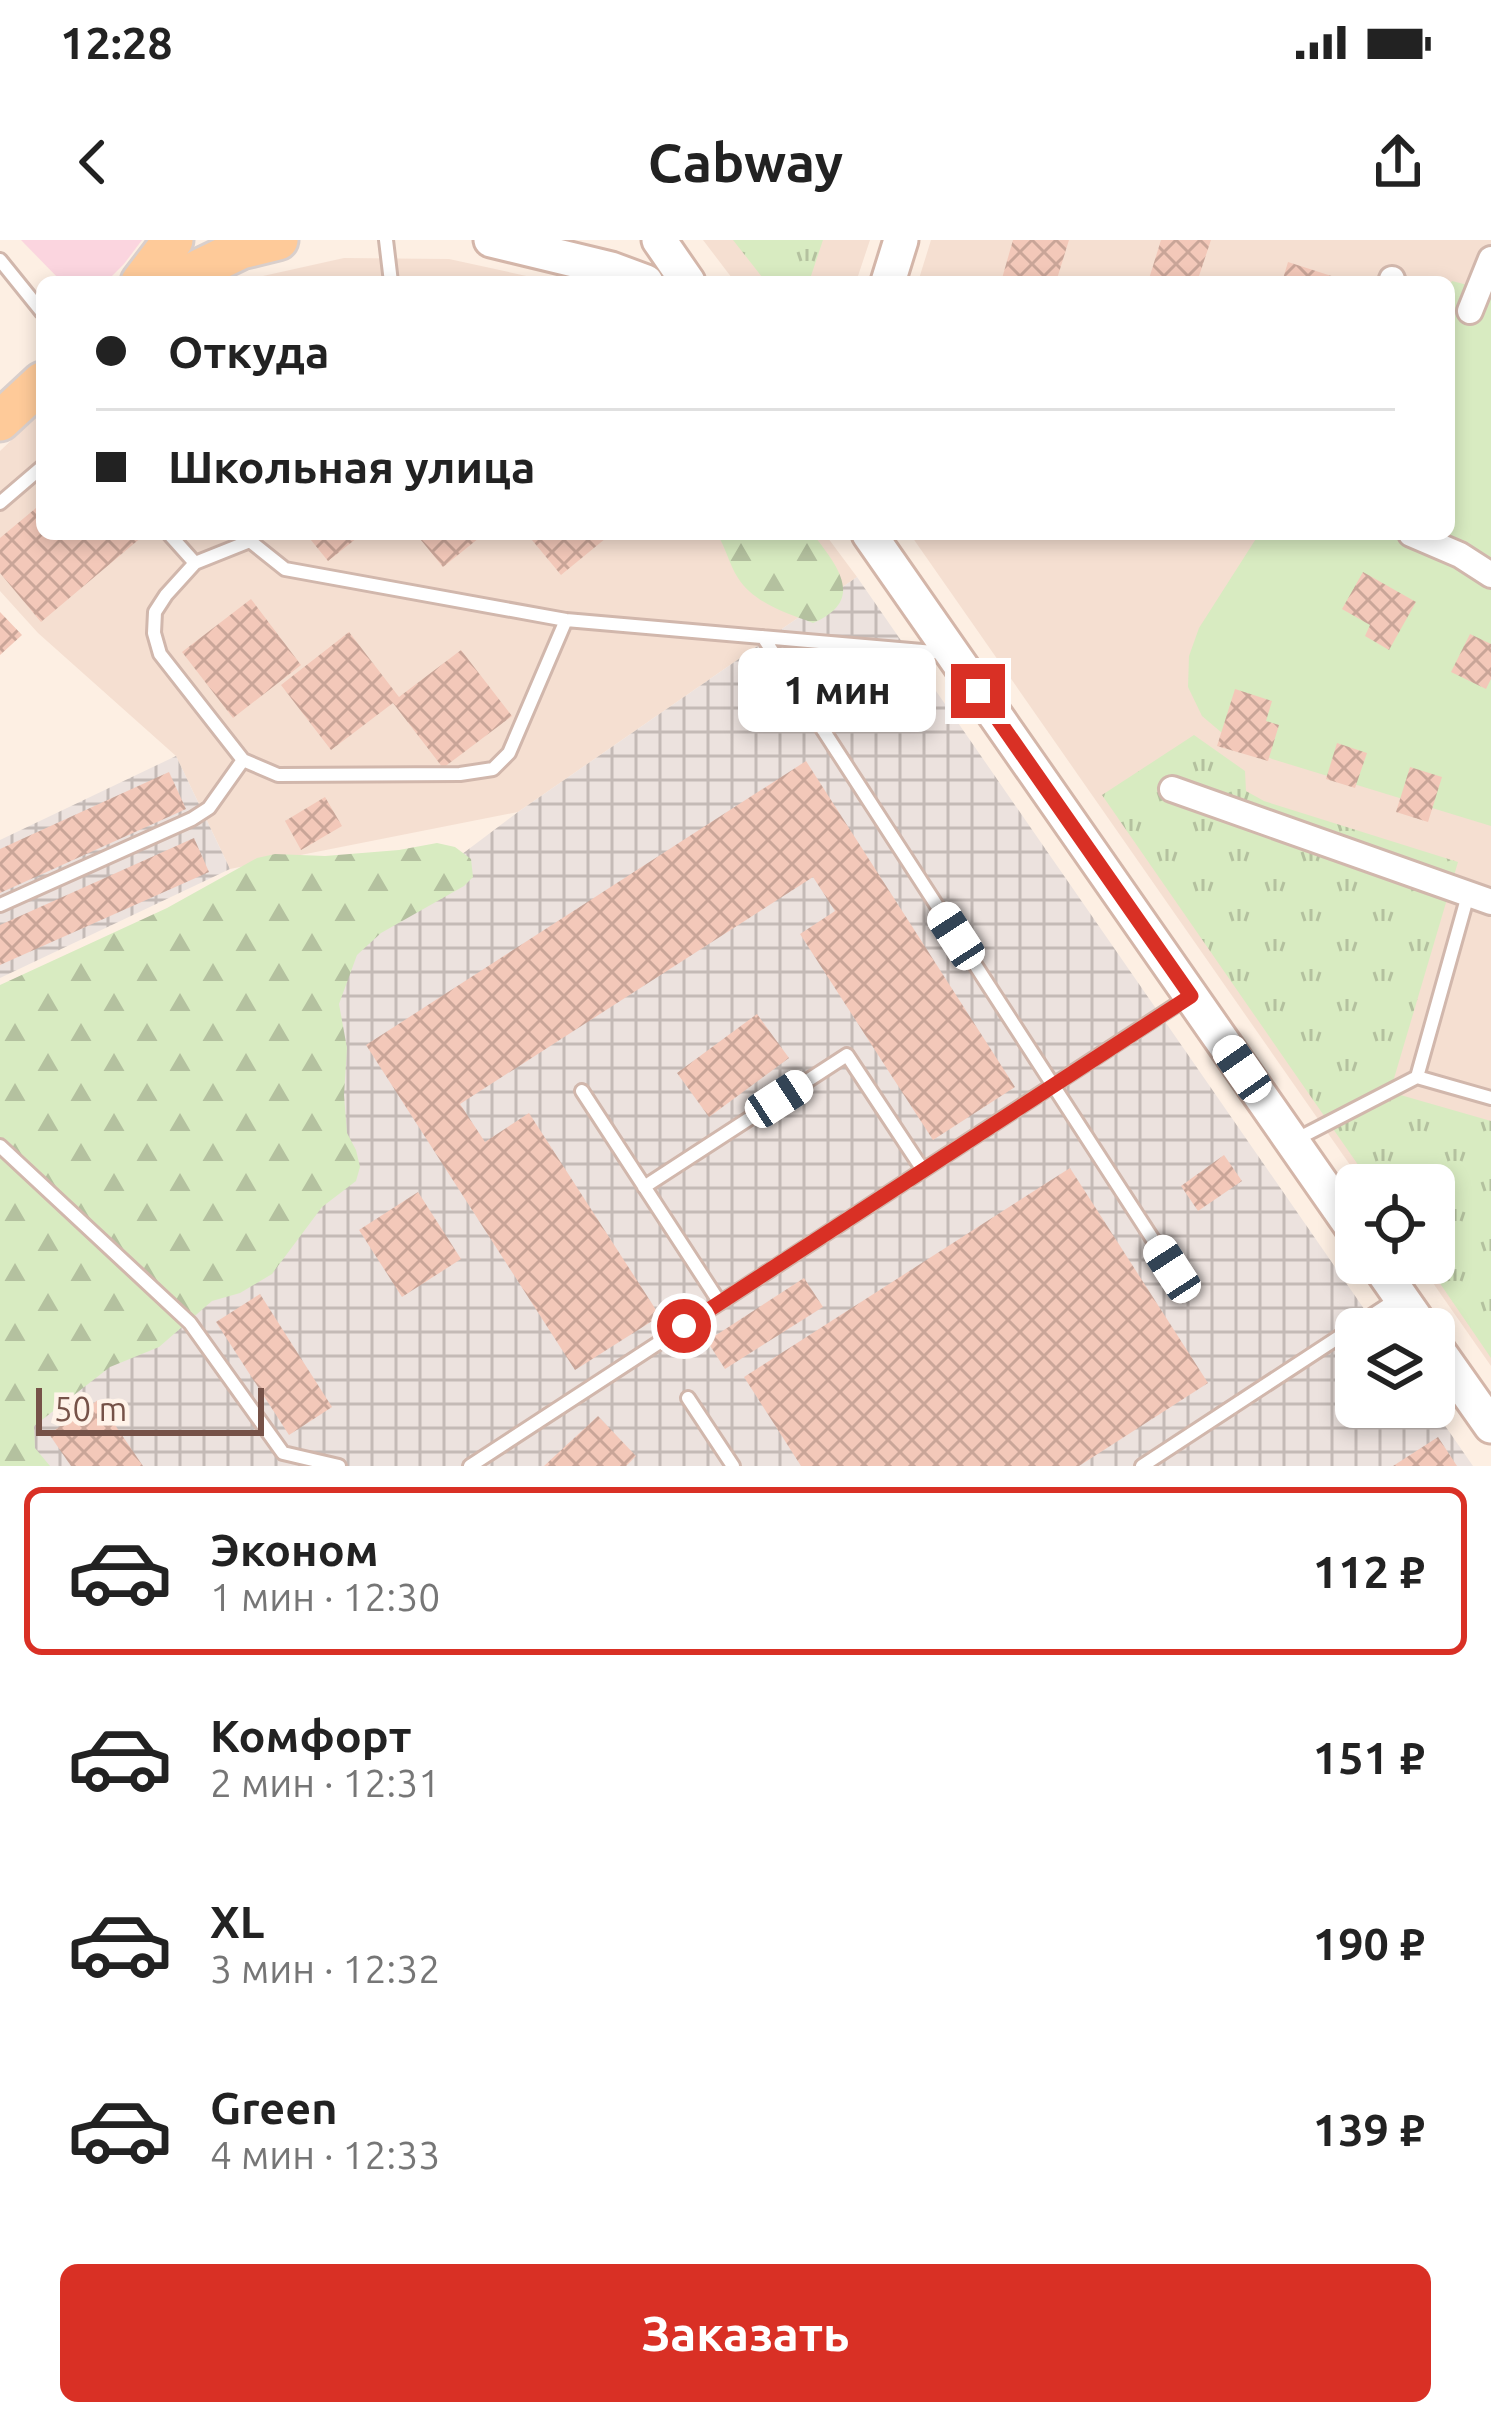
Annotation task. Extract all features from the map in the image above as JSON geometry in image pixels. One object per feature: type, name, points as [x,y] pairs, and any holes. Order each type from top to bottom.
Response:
[{"type":"main road","points":[[146,276],[173,240]]},
{"type":"main road","points":[[185,276],[241,249],[278,240]]},
{"type":"main road","points":[[491,240],[630,276]]},
{"type":"main road","points":[[659,240],[684,276]]},
{"type":"main road","points":[[890,276],[901,240]]},
{"type":"main road","points":[[0,421],[36,394]]},
{"type":"main road","points":[[872,540],[1335,1203]]},
{"type":"main road","points":[[1391,1284],[1408,1308]]},
{"type":"main road","points":[[1455,1375],[1491,1426]]},
{"type":"street","points":[[1470,311],[1491,259]]},
{"type":"street","points":[[1425,540],[1491,575]]},
{"type":"street","points":[[1172,789],[1480,898]]},
{"type":"lane","points":[[386,240],[390,276]]},
{"type":"lane","points":[[0,260],[36,305]]},
{"type":"lane","points":[[0,503],[36,472]]},
{"type":"lane","points":[[174,540],[195,563]]},
{"type":"lane","points":[[242,540],[195,563],[155,612],[154,633],[160,654],[243,760],[278,775],[493,769],[509,753],[566,620]]},
{"type":"lane","points":[[251,540],[285,569],[566,620],[952,653]]},
{"type":"lane","points":[[763,637],[1172,1269]]},
{"type":"lane","points":[[0,905],[192,819],[208,808],[243,760]]},
{"type":"lane","points":[[1292,1142],[1417,1077],[1480,898]]},
{"type":"lane","points":[[470,1466],[1191,996]]},
{"type":"lane","points":[[644,1187],[847,1055],[923,1170]]},
{"type":"lane","points":[[1417,1077],[1491,1098]]},
{"type":"lane","points":[[582,1091],[720,1303]]},
{"type":"lane","points":[[0,1146],[190,1323],[283,1453],[339,1466]]},
{"type":"lane","points":[[1142,1466],[1400,1297]]},
{"type":"lane","points":[[688,1398],[733,1466]]},
{"type":"shaded area","points":[[21,240],[142,240],[112,276],[56,276]]},
{"type":"shaded area","points":[[703,240],[870,240],[858,276],[730,276]]},
{"type":"shaded area","points":[[931,240],[1491,240],[1491,1366],[1455,1308],[1434,1284],[1455,1284],[1455,1164],[1349,1164],[914,540],[1455,540],[1455,276],[920,276]]},
{"type":"shaded area","points":[[344,258],[449,259],[527,276],[263,276]]},
{"type":"shaded area","points":[[36,417],[36,540],[829,540],[857,577],[518,812],[230,869],[176,756],[38,633],[0,591],[0,451]]},
{"type":"shaded area","points":[[857,577],[1335,1267],[1335,1284],[1347,1284],[1363,1308],[1335,1308],[1335,1428],[1447,1428],[1473,1466],[0,1466],[0,1202],[518,812]]},
{"type":"shaded area","points":[[176,756],[230,869],[0,978],[0,840]]},
{"type":"green space","points":[[733,240],[823,240],[811,276],[761,276]]},
{"type":"green space","points":[[1455,282],[1491,291],[1491,826],[1272,759],[1228,738],[1202,716],[1188,687],[1189,656],[1199,628],[1255,540],[1455,540]]},
{"type":"green space","points":[[720,540],[817,540],[838,571],[843,593],[829,614],[813,623],[762,601],[738,578]]},
{"type":"green space","points":[[1194,735],[1245,771],[1246,791],[1264,801],[1458,862],[1390,1092],[1491,1121],[1491,1358],[1440,1284],[1455,1284],[1455,1164],[1357,1164],[1102,795]]},
{"type":"green space","points":[[437,843],[455,847],[471,859],[473,877],[381,933],[357,955],[339,1004],[347,1048],[347,1133],[360,1167],[356,1181],[322,1207],[272,1274],[240,1293],[212,1301],[159,1347],[110,1367],[34,1426],[35,1448],[50,1466],[0,1466],[0,985],[167,908],[257,858],[399,850]]},
{"type":"building","points":[[1013,240],[1069,240],[1058,276],[1003,276]]},
{"type":"building","points":[[1161,240],[1211,240],[1199,276],[1150,276]]},
{"type":"building","points":[[1288,262],[1331,276],[1284,276]]},
{"type":"building","points":[[36,508],[36,540],[138,540],[41,622],[0,573],[0,538]]},
{"type":"building","points":[[311,540],[354,540],[328,561]]},
{"type":"building","points":[[421,540],[477,540],[443,567]]},
{"type":"building","points":[[532,540],[604,540],[561,575]]},
{"type":"building","points":[[1363,572],[1416,602],[1389,650],[1365,636],[1370,625],[1342,609]]},
{"type":"building","points":[[251,599],[301,665],[233,718],[182,652]]},
{"type":"building","points":[[0,612],[22,635],[0,655]]},
{"type":"building","points":[[349,632],[399,697],[461,650],[512,716],[443,768],[393,703],[331,750],[281,685]]},
{"type":"building","points":[[1470,634],[1491,644],[1491,679],[1486,689],[1451,672]]},
{"type":"building","points":[[1235,689],[1272,701],[1266,721],[1279,725],[1268,761],[1217,746]]},
{"type":"building","points":[[1337,743],[1367,753],[1355,788],[1326,779]]},
{"type":"building","points":[[806,761],[1015,1087],[933,1140],[800,934],[835,911],[813,877],[460,1104],[485,1142],[529,1113],[660,1316],[575,1370],[366,1045]]},
{"type":"building","points":[[1410,767],[1442,777],[1428,822],[1396,812]]},
{"type":"building","points":[[169,772],[186,809],[0,893],[0,849]]},
{"type":"building","points":[[325,797],[342,826],[301,850],[285,821]]},
{"type":"building","points":[[194,838],[209,872],[0,965],[0,925]]},
{"type":"building","points":[[757,1014],[789,1058],[709,1117],[677,1073]]},
{"type":"building","points":[[1224,1155],[1242,1181],[1198,1211],[1181,1186]]},
{"type":"building","points":[[1070,1168],[1208,1383],[1079,1466],[801,1466],[744,1377]]},
{"type":"building","points":[[418,1192],[461,1259],[402,1297],[359,1230]]},
{"type":"building","points":[[804,1278],[823,1307],[725,1369],[707,1341]]},
{"type":"building","points":[[260,1294],[332,1407],[289,1435],[216,1322]]},
{"type":"building","points":[[98,1400],[143,1466],[71,1466],[49,1434]]},
{"type":"building","points":[[598,1416],[636,1456],[626,1466],[544,1466]]},
{"type":"building","points":[[1438,1437],[1457,1466],[1393,1466]]},
{"type":"route","points":[[684,1326],[1191,996],[978,691]]}]
